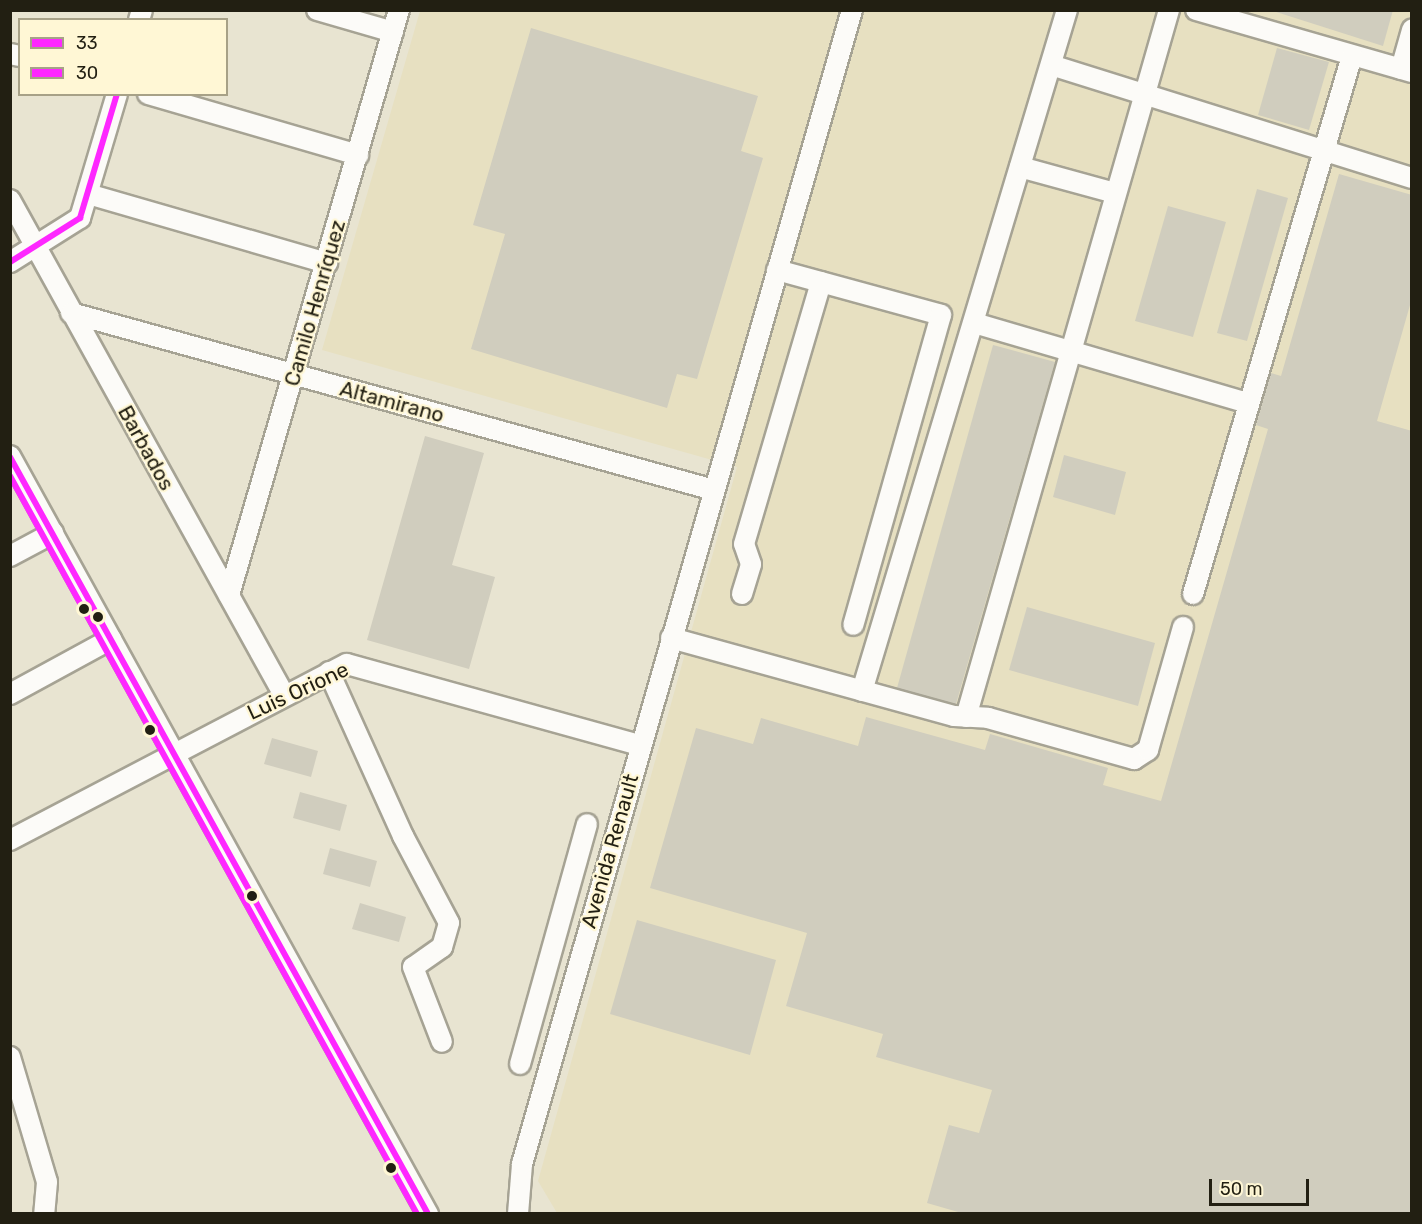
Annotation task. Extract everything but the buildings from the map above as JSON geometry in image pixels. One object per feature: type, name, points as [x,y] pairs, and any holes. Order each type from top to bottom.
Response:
[{"type":"street","points":[[317,10],[393,32]]},
{"type":"street","name":"Camilo Henríquez","points":[[229,595],[399,10]]},
{"type":"street","name":"Avenida Renault","points":[[518,1214],[522,1164],[852,10]]},
{"type":"street","points":[[862,691],[1067,10]]},
{"type":"street","points":[[966,717],[1069,351],[1169,10]]},
{"type":"street","points":[[1196,10],[1406,70],[1412,30]]},
{"type":"street","points":[[1193,594],[1247,403],[1352,56]]},
{"type":"street","points":[[1052,65],[1324,148],[1412,178]]},
{"type":"street","points":[[10,262],[75,225],[88,194],[116,96]]},
{"type":"street","points":[[155,96],[358,155]]},
{"type":"street","points":[[1020,167],[1115,193]]},
{"type":"street","points":[[88,194],[327,263]]},
{"type":"street","name":"Barbados","points":[[10,200],[284,695]]},
{"type":"street","points":[[777,270],[941,315],[853,625]]},
{"type":"street","points":[[742,594],[751,564],[744,544],[821,282]]},
{"type":"street","name":"Altamirano","points":[[71,313],[714,490]]},
{"type":"street","points":[[974,323],[1247,403]]},
{"type":"street","points":[[10,456],[424,1210]]},
{"type":"street","points":[[10,556],[53,533]]},
{"type":"street","points":[[671,638],[862,691],[966,717],[988,718],[1134,759],[1143,756],[1183,627]]},
{"type":"street","points":[[10,694],[111,639]]},
{"type":"street","name":"Luis Orione","points":[[10,840],[172,751],[329,672],[355,664],[640,745]]},
{"type":"street","points":[[329,672],[403,836],[449,923],[442,947],[413,967],[442,1042]]},
{"type":"street","points":[[520,1064],[587,824]]},
{"type":"street","points":[[562,912],[591,920]]},
{"type":"street","points":[[10,1057],[47,1182],[44,1214]]},
{"type":"shaded area","points":[[420,11],[1411,11],[1411,1213],[557,1213],[538,1181],[737,467],[322,350]]},
{"type":"transit line","name":"33","points":[[10,262],[80,218],[116,96]]},
{"type":"transit line","name":"33","points":[[10,457],[428,1214]]},
{"type":"transit line","name":"30","points":[[10,476],[417,1214]]}]
